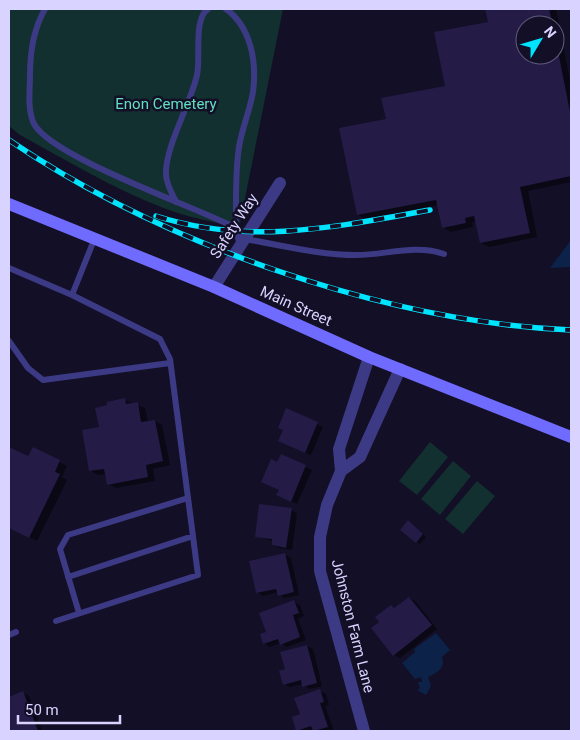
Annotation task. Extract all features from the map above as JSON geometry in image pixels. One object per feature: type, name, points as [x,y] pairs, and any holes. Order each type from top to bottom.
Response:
[{"type":"main road","name":"Main Street","points":[[9,204],[214,287],[400,370],[571,437]]},
{"type":"street","name":"Safety Way","points":[[214,287],[280,183]]},
{"type":"street","name":"Johnston Farm Lane","points":[[364,731],[320,570],[318,552],[322,522],[341,471],[339,448],[369,357]]},
{"type":"street","points":[[341,471],[360,457],[400,370]]},
{"type":"lane","points":[[45,9],[34,34],[30,67],[30,106],[34,124],[39,130],[61,146],[115,174],[236,228]]},
{"type":"lane","points":[[176,202],[168,184],[166,168],[197,76],[200,51],[199,23],[202,15],[208,9]]},
{"type":"lane","points":[[226,9],[233,14],[245,32],[253,62],[252,91],[239,147],[237,239],[243,242],[355,255],[416,249],[431,249],[444,254]]},
{"type":"lane","points":[[72,295],[94,240]]},
{"type":"lane","points":[[9,268],[72,295],[160,339],[170,364],[188,498],[198,575],[56,621]]},
{"type":"lane","points":[[9,341],[28,368],[44,380],[170,364]]},
{"type":"lane","points":[[80,614],[60,549],[68,535],[188,498]]},
{"type":"lane","points":[[68,577],[193,536]]},
{"type":"lane","points":[[9,635],[16,632]]},
{"type":"green space","name":"Enon Cemetery","points":[[9,9],[283,9],[239,228],[180,214],[161,207],[72,164],[20,135],[9,126]]},
{"type":"green space","points":[[430,442],[448,457],[417,495],[399,481]]},
{"type":"green space","points":[[453,461],[471,476],[440,515],[421,499]]},
{"type":"green space","points":[[477,481],[495,496],[463,534],[445,519]]},
{"type":"water","points":[[571,240],[571,267],[550,268]]},
{"type":"water","points":[[436,633],[450,650],[442,657],[443,664],[440,670],[428,677],[431,686],[426,695],[417,690],[420,688],[418,682],[422,682],[421,677],[415,679],[402,663],[415,652],[414,649]]},
{"type":"building","points":[[485,9],[549,9],[550,15],[515,15],[515,65],[561,65],[571,117],[571,176],[520,187],[530,233],[480,243],[474,216],[465,218],[466,223],[442,228],[436,200],[357,215],[339,128],[386,119],[381,98],[445,86],[434,32],[488,22]]},
{"type":"building","points":[[125,398],[126,404],[138,402],[141,422],[155,420],[163,461],[146,465],[148,477],[107,485],[104,469],[89,471],[82,430],[99,427],[95,408],[107,405],[107,402]]},
{"type":"building","points":[[286,408],[318,422],[305,453],[278,441],[283,430],[278,428]]},
{"type":"building","points":[[9,447],[28,456],[33,447],[60,460],[55,472],[60,474],[29,538],[9,528]]},
{"type":"building","points":[[281,454],[306,465],[291,502],[276,495],[279,490],[261,482],[271,459],[277,462]]},
{"type":"building","points":[[259,504],[292,508],[286,548],[272,545],[272,539],[255,537]]},
{"type":"building","points":[[408,520],[423,534],[416,543],[400,530]]},
{"type":"building","points":[[285,553],[294,592],[278,596],[276,589],[256,593],[249,561]]},
{"type":"building","points":[[409,597],[432,625],[393,656],[371,628],[379,622],[375,617],[391,605],[394,608]]},
{"type":"building","points":[[294,600],[299,613],[293,615],[300,637],[280,645],[278,639],[263,644],[260,634],[266,632],[259,613]]},
{"type":"building","points":[[307,645],[317,683],[302,687],[301,680],[283,685],[279,671],[285,669],[280,652]]},
{"type":"building","points":[[320,689],[324,702],[320,703],[328,727],[313,731],[311,726],[296,731],[292,717],[300,714],[294,698]]},
{"type":"building","points":[[23,691],[38,731],[11,731],[9,725],[9,697]]},
{"type":"railway","points":[[9,140],[69,178],[135,212],[205,244],[278,271],[352,294],[427,312],[500,324],[571,330]]},
{"type":"railway","points":[[156,216],[191,225],[259,232],[327,227],[430,210]]}]
